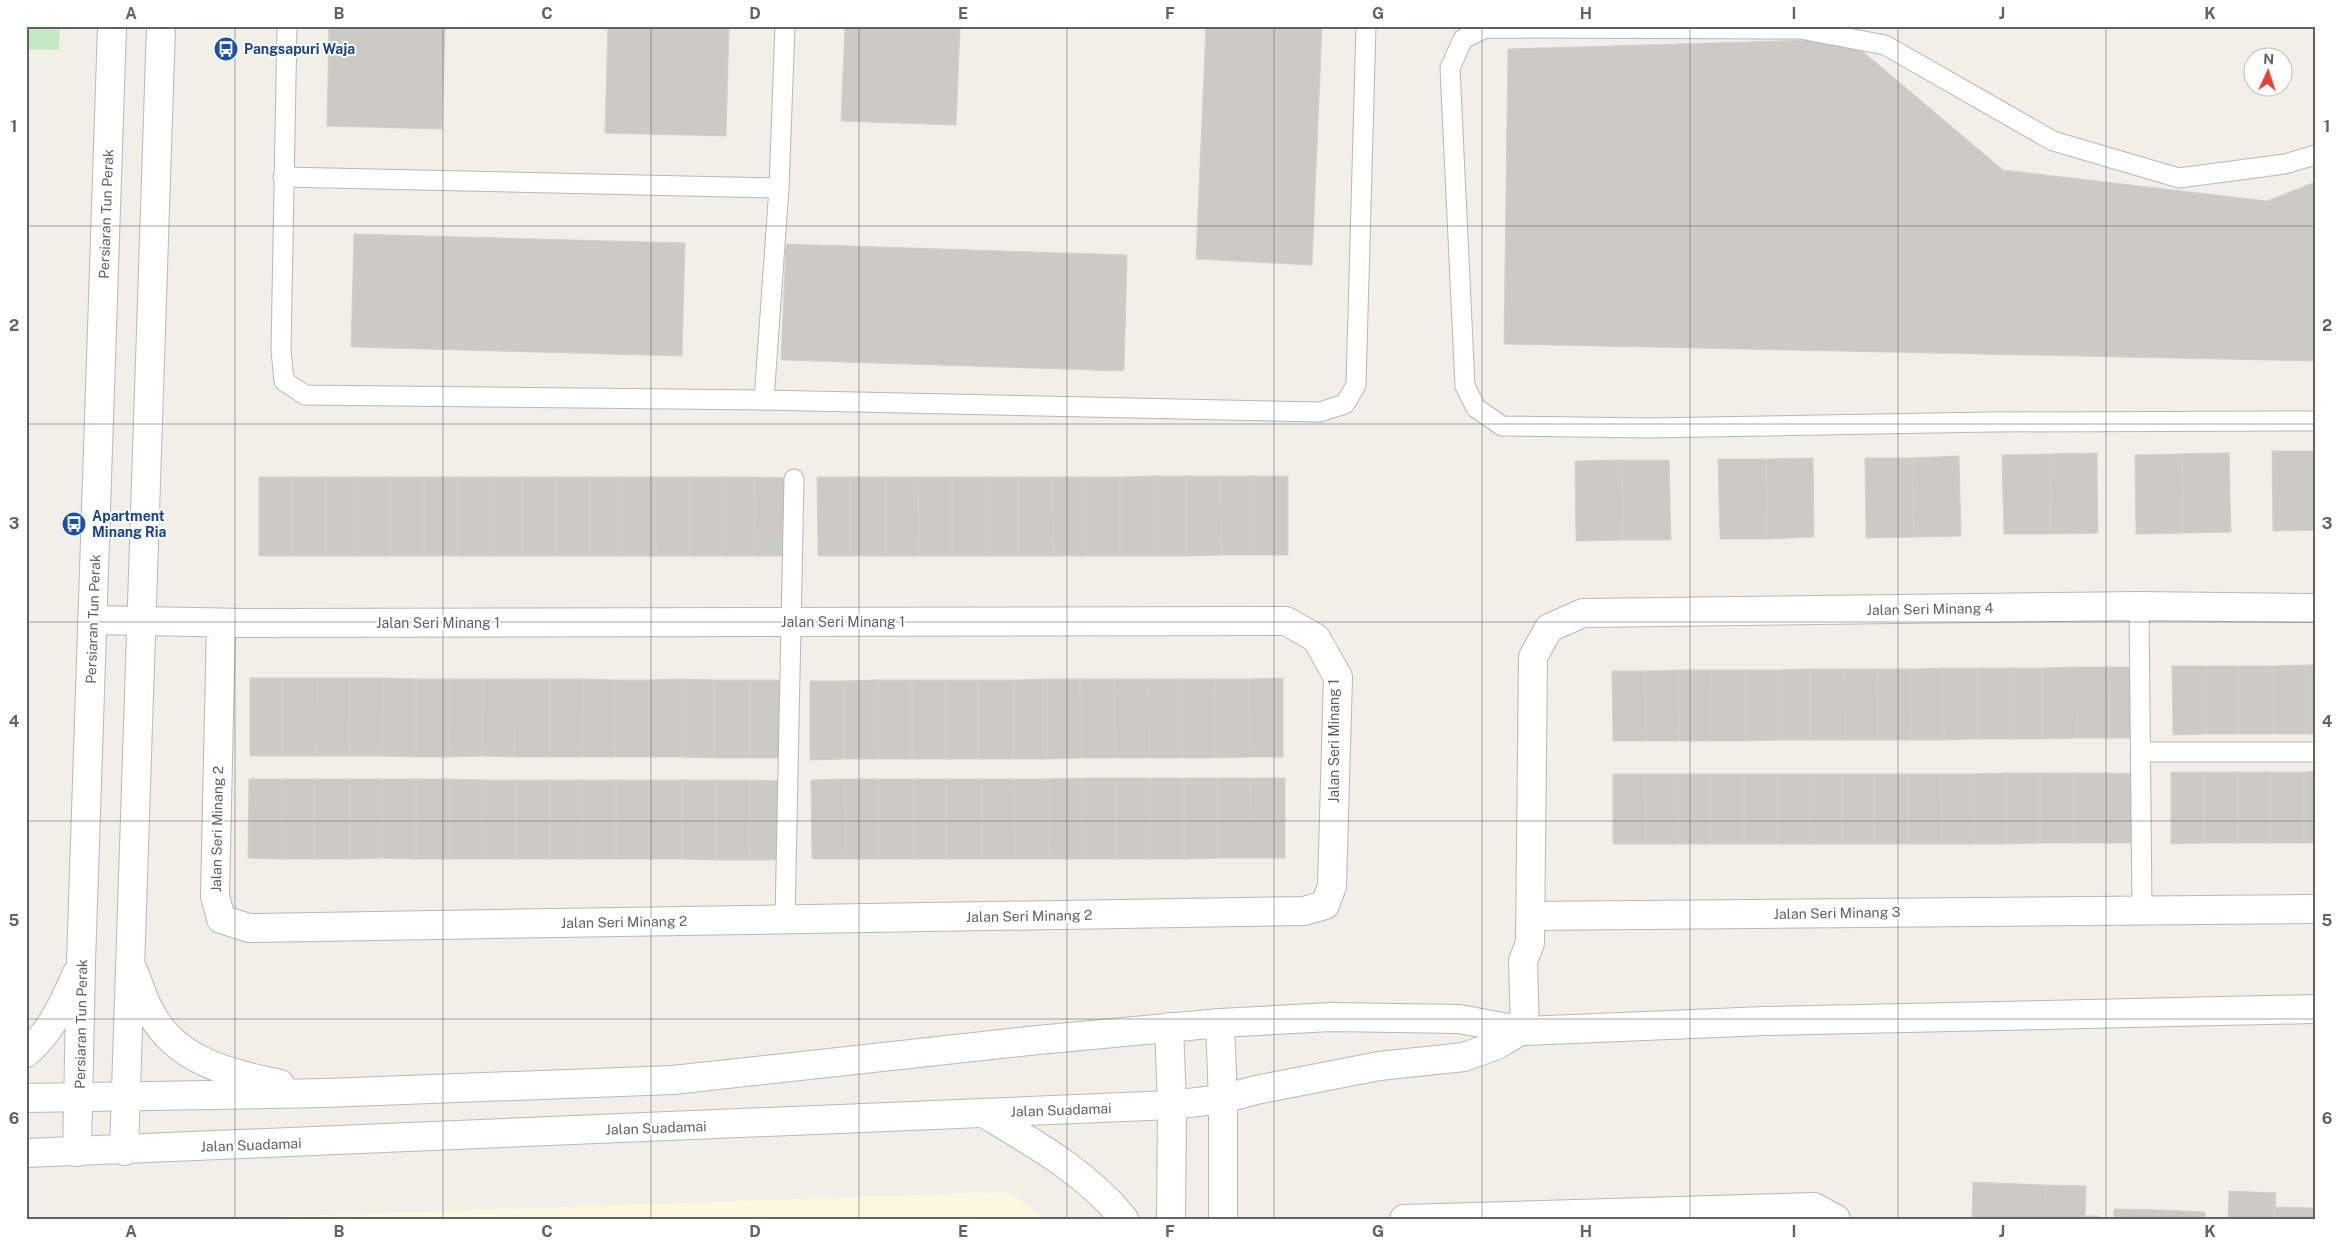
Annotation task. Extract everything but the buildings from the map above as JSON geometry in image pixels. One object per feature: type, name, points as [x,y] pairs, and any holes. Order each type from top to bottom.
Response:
[{"type":"street","name":"Persiaran Tun Perak","points":[[77,1152],[80,1097],[81,962],[112,26]]},
{"type":"street","points":[[124,1150],[161,26]]},
{"type":"street","name":"Jalan Seri Minang 4","points":[[1531,916],[1533,657],[1549,628],[1583,613],[2140,606],[2315,608]]},
{"type":"street","name":"Jalan Seri Minang 1","points":[[93,620],[221,623],[1286,621],[1316,638],[1338,677],[1332,886],[1324,905]]},
{"type":"street","name":"Jalan Seri Minang 2","points":[[221,623],[215,896],[222,919],[249,928],[1304,911],[1324,905]]},
{"type":"street","name":"Jalan Seri Minang 3","points":[[1531,916],[2315,909]]},
{"type":"street","points":[[1530,1030],[1523,961],[1530,943],[1531,916]]},
{"type":"street","points":[[1530,943],[1540,962],[1541,976],[1530,1030]]},
{"type":"street","points":[[129,960],[151,1014],[173,1042],[188,1055],[224,1070],[256,1079],[326,1093]]},
{"type":"street","points":[[26,1053],[38,1043],[57,1019],[81,962]]},
{"type":"street","points":[[26,1098],[326,1093],[673,1080],[1169,1027],[1331,1017],[1460,1019],[1530,1030],[1765,1021],[2315,1009]]},
{"type":"street","points":[[1220,1023],[1223,1099],[1223,1219]]},
{"type":"street","points":[[1169,1027],[1172,1105],[1171,1219]]},
{"type":"street","name":"Jalan Suadamai","points":[[26,1153],[1172,1105],[1223,1099],[1256,1090],[1379,1066],[1464,1057],[1530,1030]]},
{"type":"street","points":[[985,1114],[1065,1164],[1091,1184],[1124,1219]]},
{"type":"street","points":[[1404,1219],[1814,1207],[1836,1219]]},
{"type":"lane","points":[[287,26],[283,177],[282,366],[284,381],[305,395],[764,400],[1320,412],[1345,404],[1356,385],[1366,26]]},
{"type":"lane","points":[[764,400],[779,188],[784,26]]},
{"type":"lane","points":[[2315,155],[2285,164],[2179,178],[2053,141],[1885,45],[1800,29],[1485,28],[1463,38],[1450,68],[1465,386],[1476,408],[1502,426],[1648,428],[1992,422],[2315,421]]},
{"type":"lane","points":[[283,177],[779,188]]},
{"type":"lane","points":[[785,920],[794,479]]},
{"type":"lane","points":[[2140,606],[2142,910]]},
{"type":"lane","points":[[2141,752],[2315,752]]},
{"type":"shaded area","points":[[1008,1192],[1045,1219],[211,1219]]},
{"type":"green space","points":[[26,26],[60,26],[59,50],[26,49]]},
{"type":"place","name":"Pangsapuri Waja","points":[[226,49]]},
{"type":"place","name":"Apartment Minang Ria","points":[[74,524]]}]
